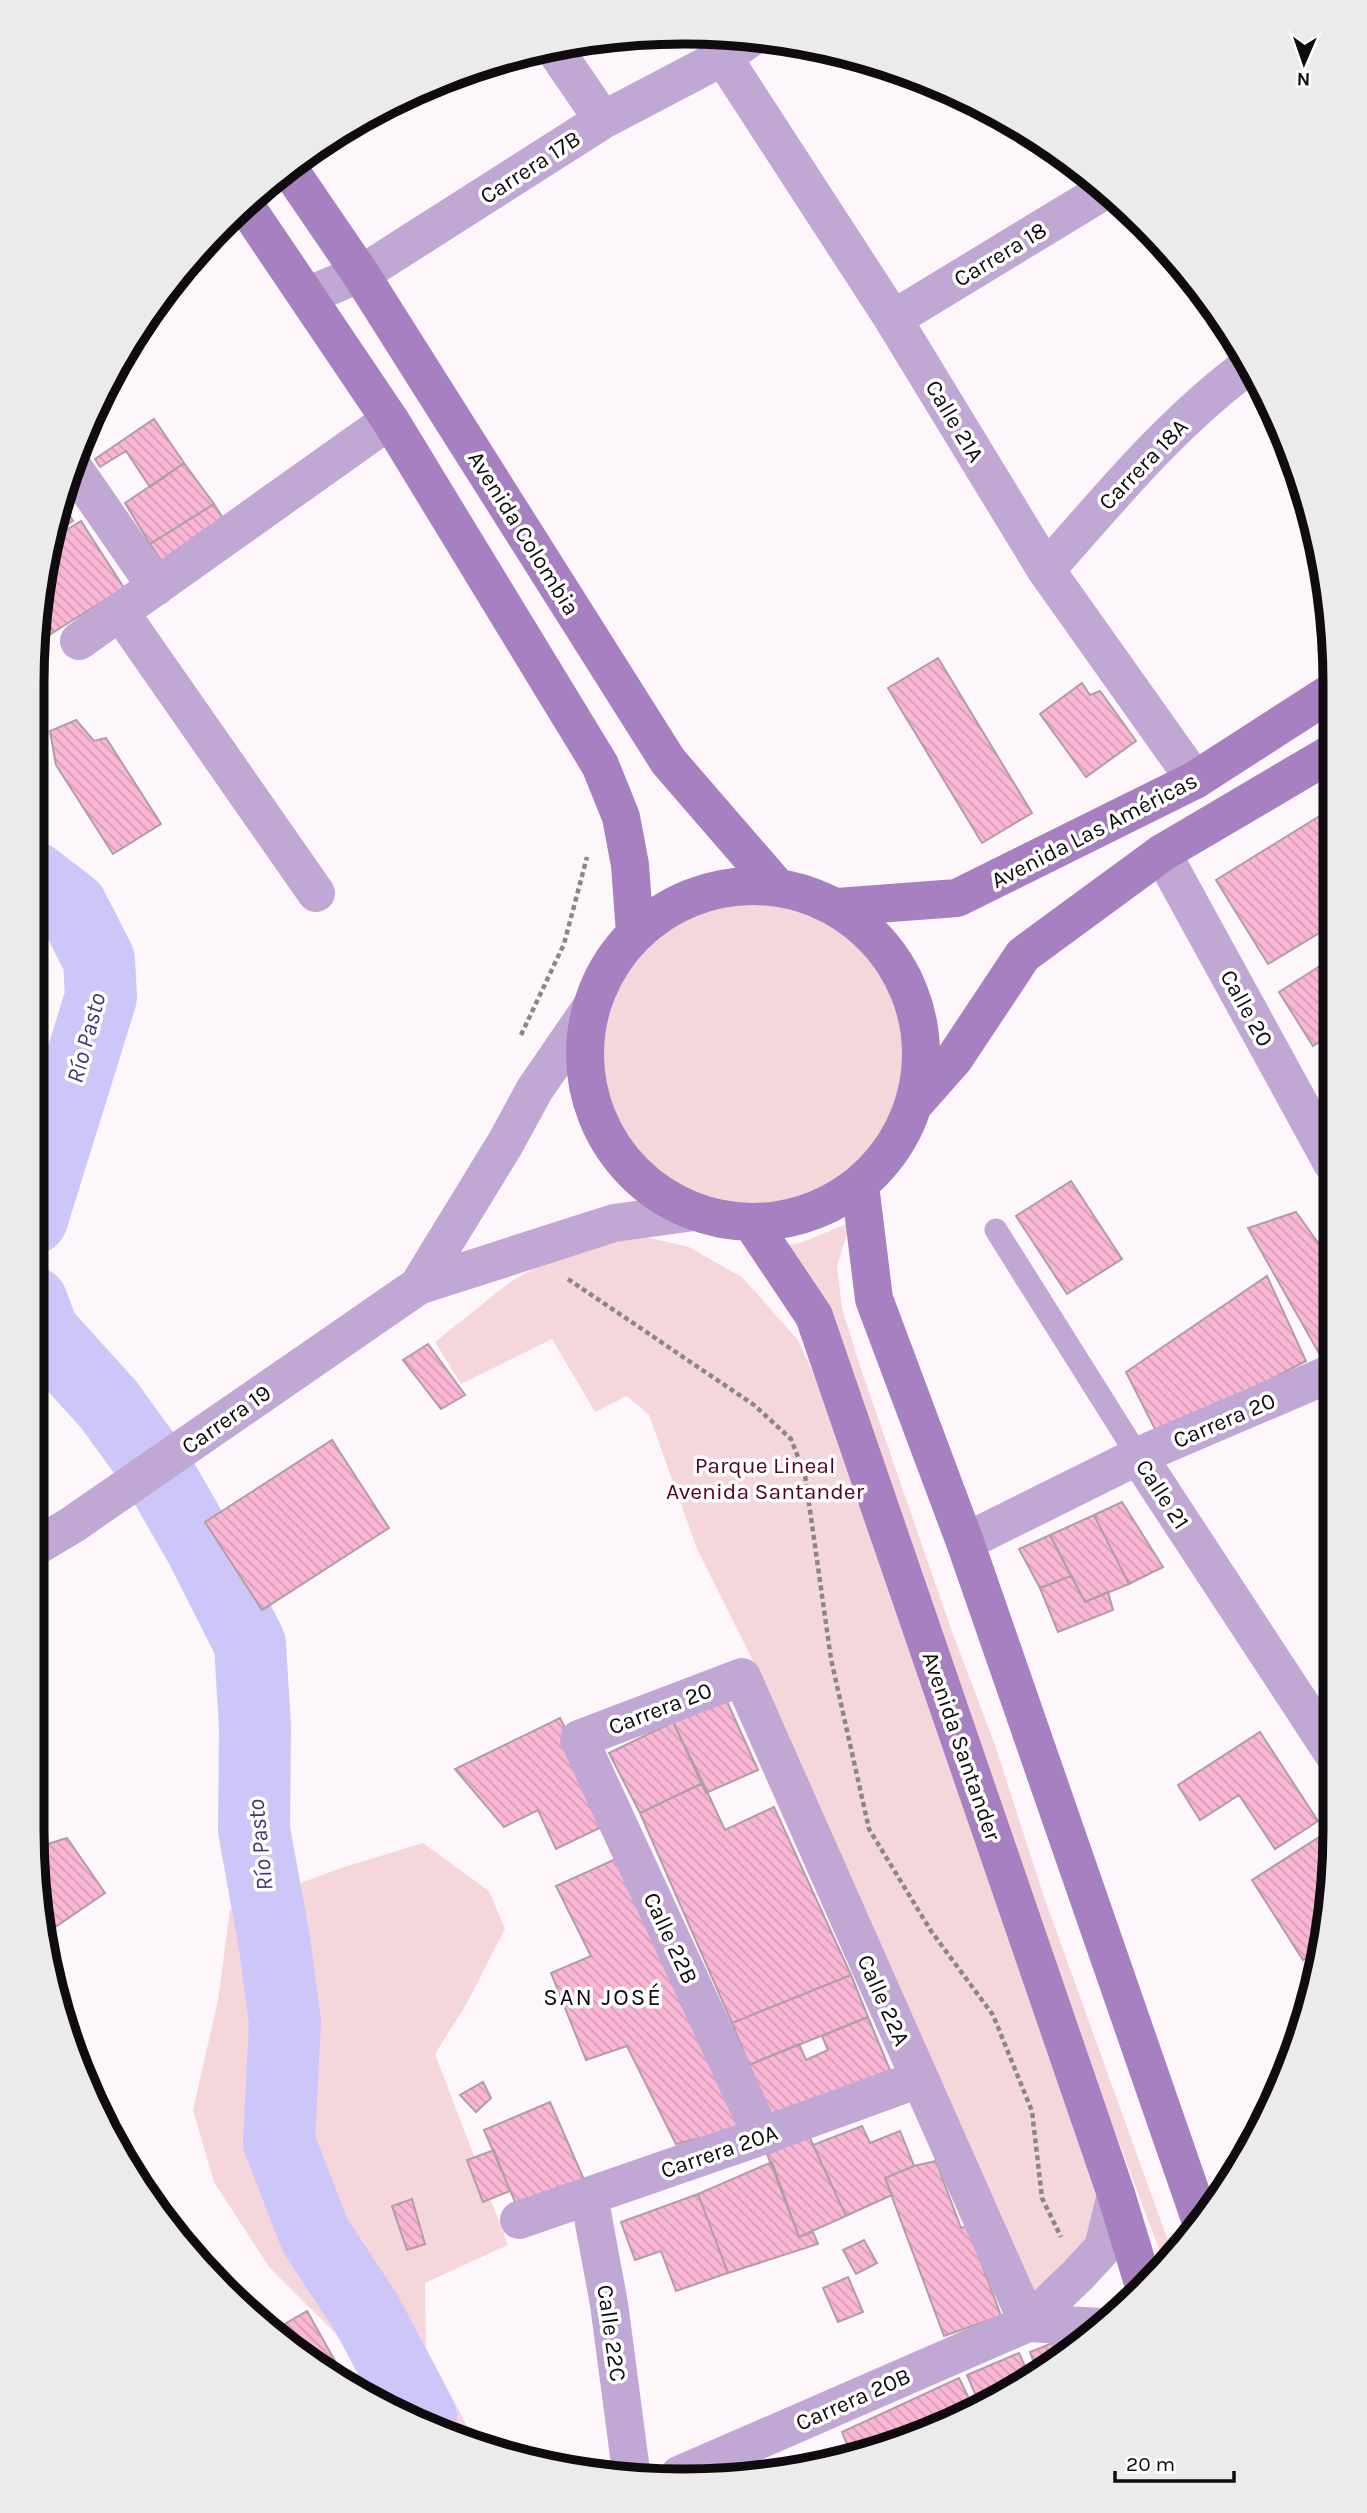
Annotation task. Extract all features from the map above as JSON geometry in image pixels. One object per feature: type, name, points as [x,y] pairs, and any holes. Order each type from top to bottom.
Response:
[{"type":"main road","name":"Avenida Colombia","points":[[294,176],[360,273],[668,761],[777,887]]},
{"type":"main road","points":[[251,213],[390,420],[600,765],[621,817],[630,865],[635,933]]},
{"type":"main road","name":"Avenida Las Américas","points":[[837,907],[957,898],[1195,780],[1323,698]]},
{"type":"main road","name":"Avenida Las Américas","points":[[916,1102],[954,1059],[1023,955],[1162,853],[1323,759]]},
{"type":"main road","points":[[738,886],[777,887],[808,894],[837,907],[881,943],[911,991],[923,1046],[916,1102],[894,1147],[860,1185],[808,1213],[751,1222],[694,1212],[650,1188],[615,1152],[593,1107],[586,1071],[584,1058],[590,1009],[608,968],[635,933],[666,910],[701,894],[738,886]]},
{"type":"main road","points":[[860,1185],[874,1299],[965,1542],[1197,2210]]},
{"type":"main road","name":"Avenida Santander","points":[[751,1222],[814,1316],[1141,2277]]},
{"type":"street","name":"Carrera 17B","points":[[307,296],[360,273],[603,120],[738,47]]},
{"type":"street","name":"Calle 21A","points":[[738,47],[893,319],[1046,570],[1195,780]]},
{"type":"street","points":[[559,56],[603,120]]},
{"type":"street","name":"Carrera 18","points":[[893,319],[1096,196]]},
{"type":"street","name":"Carrera 18A","points":[[1046,570],[1139,465],[1218,388],[1241,371]]},
{"type":"street","points":[[79,641],[390,420]]},
{"type":"street","points":[[79,476],[156,587]]},
{"type":"street","points":[[120,612],[316,893]]},
{"type":"street","name":"Calle 20","points":[[1162,853],[1323,1147]]},
{"type":"street","name":"Carrera 19","points":[[418,1286],[505,1144],[535,1089],[590,1009]]},
{"type":"street","name":"Carrera 19","points":[[44,1542],[418,1286],[614,1223],[694,1212]]},
{"type":"street","name":"Carrera 20","points":[[965,1542],[1138,1456],[1323,1377]]},
{"type":"street","name":"Calle 21","points":[[1138,1456],[1323,1738]]},
{"type":"street","name":"Carrera 20","points":[[579,1739],[742,1677]]},
{"type":"street","name":"Calle 22A","points":[[742,1677],[1028,2323]]},
{"type":"street","name":"Calle 22B","points":[[579,1739],[762,2136]]},
{"type":"street","name":"Carrera 20A","points":[[519,2220],[919,2079]]},
{"type":"street","name":"Carrera 20B","points":[[693,2469],[1028,2323],[1103,2248],[1115,2194]]},
{"type":"street","name":"Calle 22C","points":[[589,2196],[609,2304],[630,2467]]},
{"type":"street","name":"Carrera 20B","points":[[1028,2323],[1086,2326]]},
{"type":"lane","name":"Calle 21","points":[[996,1230],[1138,1456]]},
{"type":"path","points":[[517,1045],[564,944],[588,852]]},
{"type":"path","points":[[522,1252],[552,1267],[754,1405],[791,1439],[805,1475],[831,1659],[869,1829],[931,1931],[993,2015],[1032,2111],[1042,2198],[1079,2274]]},
{"type":"green space","points":[[752,892],[784,895],[814,905],[842,920],[867,940],[887,965],[902,993],[912,1023],[915,1055],[912,1087],[902,1117],[887,1145],[867,1170],[842,1190],[814,1205],[784,1215],[752,1218],[720,1215],[690,1205],[662,1190],[637,1170],[617,1145],[602,1117],[592,1087],[589,1055],[592,1023],[602,993],[617,965],[637,940],[662,920],[690,905],[720,895]]},
{"type":"green space","points":[[851,1222],[837,1266],[842,1308],[951,1629],[995,1745],[1044,1897],[1169,2245],[1161,2254],[776,1248],[803,1242]]},
{"type":"green space","name":"Parque Lineal Avenida Santander","points":[[636,1235],[689,1247],[743,1278],[798,1340],[847,1447],[1105,2188],[1097,2242],[1034,2295],[759,1673],[697,1549],[649,1415],[627,1396],[595,1412],[552,1339],[461,1384],[435,1342],[510,1282],[575,1246]]},
{"type":"green space","points":[[423,1843],[489,1891],[505,1929],[467,2003],[435,2054],[508,2245],[425,2283],[426,2348],[470,2432],[439,2421],[366,2385],[336,2334],[269,2267],[214,2182],[193,2110],[218,2000],[230,1909],[344,1867]]},
{"type":"building","points":[[154,419],[184,463],[150,487],[126,451],[100,467],[95,459]]},
{"type":"building","points":[[184,463],[214,504],[150,544],[125,503]]},
{"type":"building","points":[[214,504],[226,523],[162,562],[150,544]]},
{"type":"building","points":[[68,512],[73,521],[64,527],[66,530],[81,521],[124,588],[54,632],[47,622],[49,600],[56,559],[66,518]]},
{"type":"building","points":[[47,622],[54,632],[45,638]]},
{"type":"building","points":[[938,658],[1032,813],[982,843],[888,688]]},
{"type":"building","points":[[1082,683],[1090,695],[1100,691],[1136,741],[1086,777],[1040,714]]},
{"type":"building","points":[[76,720],[94,741],[106,738],[161,824],[113,854],[56,765],[50,731]]},
{"type":"building","points":[[1323,814],[1323,931],[1268,964],[1216,880]]},
{"type":"building","points":[[1323,964],[1323,1039],[1313,1046],[1279,992]]},
{"type":"building","points":[[1071,1181],[1122,1259],[1067,1294],[1016,1216]]},
{"type":"building","points":[[1296,1212],[1323,1250],[1323,1354],[1320,1355],[1248,1228]]},
{"type":"building","points":[[1267,1276],[1306,1361],[1159,1437],[1126,1372]]},
{"type":"building","points":[[428,1344],[465,1395],[441,1409],[403,1360]]},
{"type":"building","points":[[332,1440],[389,1528],[262,1610],[205,1522]]},
{"type":"building","points":[[1122,1502],[1163,1567],[1129,1584],[1094,1515]]},
{"type":"building","points":[[1094,1515],[1129,1584],[1085,1602],[1050,1535]]},
{"type":"building","points":[[1050,1535],[1071,1576],[1040,1588],[1019,1549]]},
{"type":"building","points":[[1071,1576],[1085,1602],[1108,1592],[1113,1610],[1058,1632],[1040,1588]]},
{"type":"building","points":[[725,1697],[758,1770],[706,1793],[673,1722]]},
{"type":"building","points":[[560,1718],[612,1822],[556,1849],[538,1810],[504,1827],[455,1769]]},
{"type":"building","points":[[673,1722],[703,1783],[640,1813],[609,1753]]},
{"type":"building","points":[[1260,1732],[1318,1821],[1275,1849],[1239,1795],[1200,1820],[1178,1785]]},
{"type":"building","points":[[703,1783],[725,1830],[774,1807],[851,1975],[732,2023],[640,1813]]},
{"type":"building","points":[[1323,1835],[1318,1913],[1311,1955],[1303,1960],[1252,1880]]},
{"type":"building","points":[[67,1838],[105,1893],[52,1929],[45,1871],[44,1845]]},
{"type":"building","points":[[620,1857],[746,2127],[676,2144],[627,2046],[586,2060],[551,1973],[591,1956],[556,1886]]},
{"type":"building","points":[[851,1975],[868,2017],[749,2065],[732,2023]]},
{"type":"building","points":[[868,2017],[890,2070],[772,2121],[749,2065],[799,2044],[806,2060],[828,2050],[822,2036]]},
{"type":"building","points":[[483,2082],[491,2098],[476,2112],[460,2095]]},
{"type":"building","points":[[550,2102],[585,2182],[519,2211],[484,2130]]},
{"type":"building","points":[[862,2126],[870,2143],[900,2131],[914,2166],[885,2178],[892,2195],[846,2216],[813,2145]]},
{"type":"building","points":[[809,2136],[846,2216],[799,2237],[767,2154]]},
{"type":"building","points":[[494,2150],[510,2191],[483,2202],[467,2160]]},
{"type":"building","points":[[936,2161],[961,2228],[968,2226],[1001,2316],[944,2336],[885,2178],[914,2166]]},
{"type":"building","points":[[772,2162],[799,2237],[813,2232],[818,2244],[728,2273],[698,2194]]},
{"type":"building","points":[[698,2194],[728,2273],[676,2291],[661,2251],[635,2260],[621,2222]]},
{"type":"building","points":[[412,2199],[425,2244],[407,2250],[392,2206]]},
{"type":"building","points":[[864,2240],[877,2263],[856,2274],[843,2250]]},
{"type":"building","points":[[848,2277],[863,2312],[838,2322],[823,2288]]},
{"type":"building","points":[[307,2311],[339,2368],[294,2337],[281,2326]]},
{"type":"building","points":[[1078,2332],[1034,2364],[1030,2352]]},
{"type":"building","points":[[1019,2353],[1026,2369],[977,2398],[967,2375]]},
{"type":"building","points":[[959,2378],[970,2401],[928,2421],[848,2447],[842,2432]]},
{"type":"waterway","name":"Río Pasto","points":[[44,885],[72,907],[99,960],[101,997],[44,1180]]},
{"type":"waterway","name":"Río Pasto","points":[[44,1333],[109,1405],[159,1474],[201,1547],[250,1644],[255,1728],[254,1830],[274,1940],[285,2022],[279,2142],[315,2235],[367,2314],[418,2411]]},
{"type":"district","name":"SAN JOSÉ","points":[[603,1997]]}]
